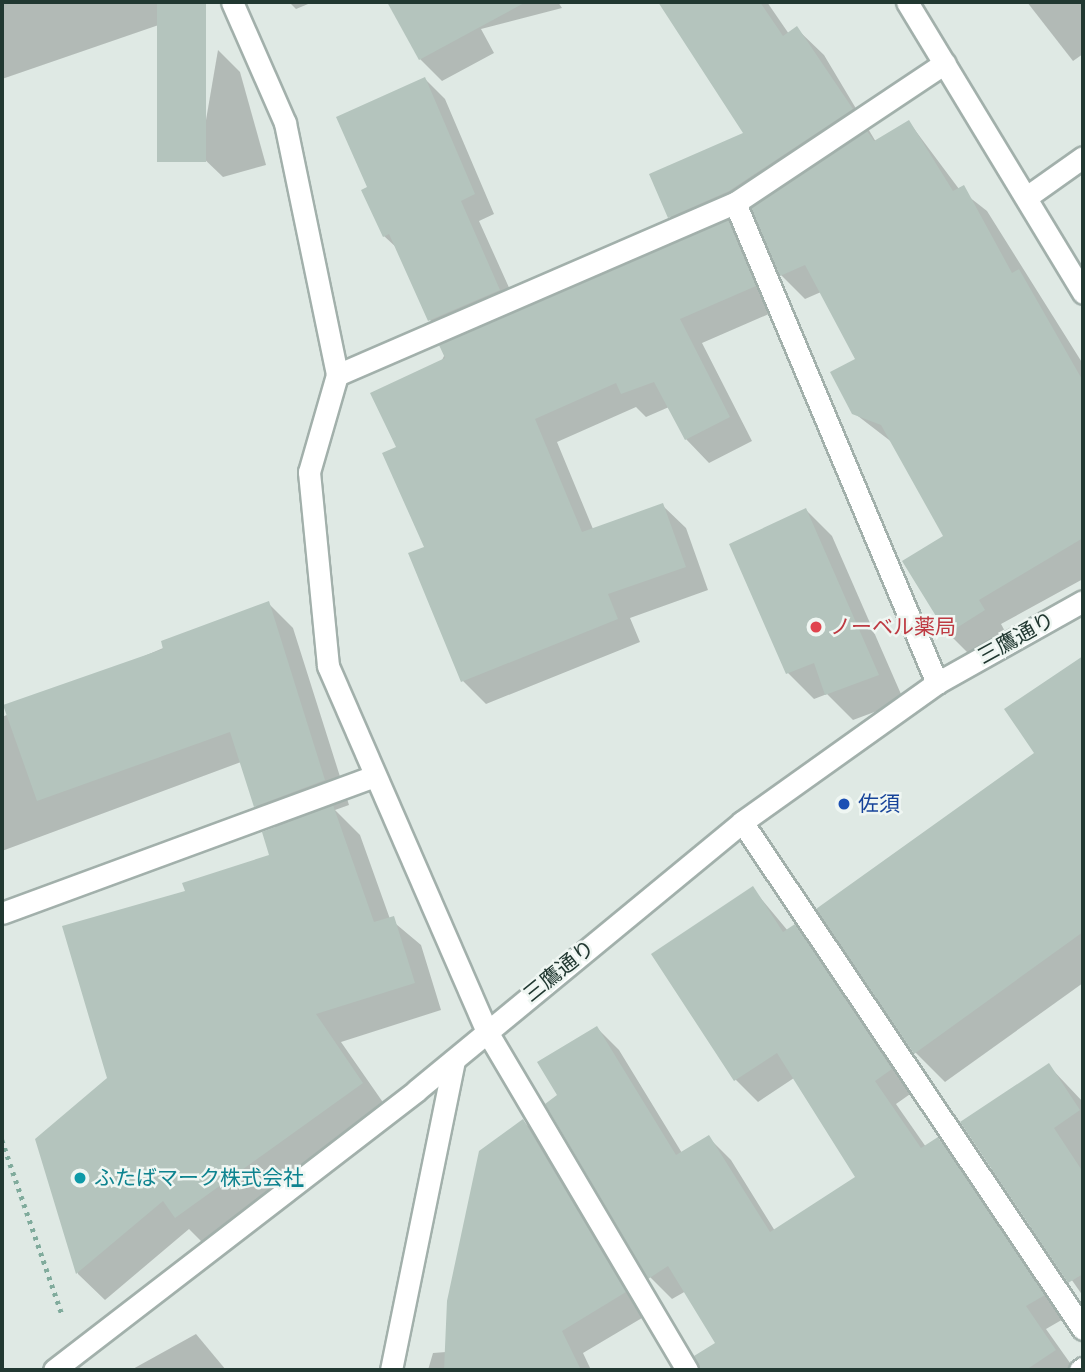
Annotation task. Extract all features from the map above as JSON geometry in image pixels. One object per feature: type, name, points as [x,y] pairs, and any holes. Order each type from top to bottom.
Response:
[{"type":"street","points":[[232,2],[285,123],[337,375],[309,472],[316,576],[328,666],[372,778],[486,1030],[687,1370]]},
{"type":"street","points":[[907,2],[1028,197],[1083,293]]},
{"type":"street","points":[[337,375],[735,203],[945,63]]},
{"type":"street","points":[[1028,197],[1083,157]]},
{"type":"street","points":[[735,203],[937,682]]},
{"type":"street","name":"三鷹通り","points":[[62,1365],[454,1060],[486,1030],[741,822],[937,682],[1083,601]]},
{"type":"street","points":[[2,913],[372,778]]},
{"type":"street","points":[[741,822],[1083,1329]]},
{"type":"street","points":[[391,1370],[454,1060]]},
{"type":"path","points":[[2,1140],[62,1365]]},
{"type":"building","points":[[157,2],[206,2],[206,162],[157,162]]},
{"type":"building","points":[[387,2],[526,2],[419,60]]},
{"type":"building","points":[[658,2],[760,2],[783,36],[797,26],[853,109],[729,191],[668,218],[649,174],[743,133]]},
{"type":"building","points":[[425,77],[475,194],[461,201],[500,290],[428,321],[389,234],[383,237],[361,190],[367,187],[336,117]]},
{"type":"building","points":[[909,120],[953,191],[964,185],[1012,273],[1019,269],[1083,381],[1083,538],[979,600],[985,610],[947,634],[902,561],[943,536],[881,425],[852,414],[830,372],[855,359],[805,265],[780,276],[751,208],[867,131],[874,141]]},
{"type":"building","points":[[728,220],[756,286],[680,319],[730,417],[685,440],[654,382],[621,394],[616,383],[535,419],[582,532],[663,503],[686,567],[608,594],[618,619],[461,682],[408,553],[424,547],[382,453],[396,447],[370,393],[445,358],[439,345]]},
{"type":"building","points":[[806,508],[879,675],[825,695],[814,663],[786,674],[729,544]]},
{"type":"building","points":[[269,601],[325,780],[254,807],[230,732],[37,801],[3,705],[163,649],[161,641]]},
{"type":"building","points":[[1083,656],[1083,932],[914,1054],[816,909],[1034,753],[1004,709]]},
{"type":"building","points":[[333,805],[374,922],[394,916],[415,983],[316,1014],[363,1083],[175,1218],[163,1201],[76,1274],[35,1139],[107,1078],[62,926],[185,891],[182,883],[269,855],[262,832]]},
{"type":"building","points":[[753,886],[783,932],[795,924],[892,1069],[875,1081],[921,1148],[938,1137],[1045,1295],[1026,1306],[1056,1350],[1026,1370],[700,1370],[694,1356],[715,1343],[668,1266],[648,1279],[545,1104],[557,1095],[537,1062],[597,1026],[676,1155],[709,1135],[770,1232],[855,1177],[777,1053],[734,1081],[651,954]]},
{"type":"building","points":[[1049,1063],[1080,1110],[1054,1128],[1083,1172],[1083,1274],[1068,1283],[960,1122]]},
{"type":"building","points":[[523,1119],[626,1292],[562,1331],[581,1370],[444,1370],[447,1301],[479,1151]]},
{"type":"place","name":"ノーベル薬局","points":[[816,627]]},
{"type":"place","name":"佐須","points":[[844,804]]},
{"type":"place","name":"ふたばマーク株式会社","points":[[80,1178]]}]
